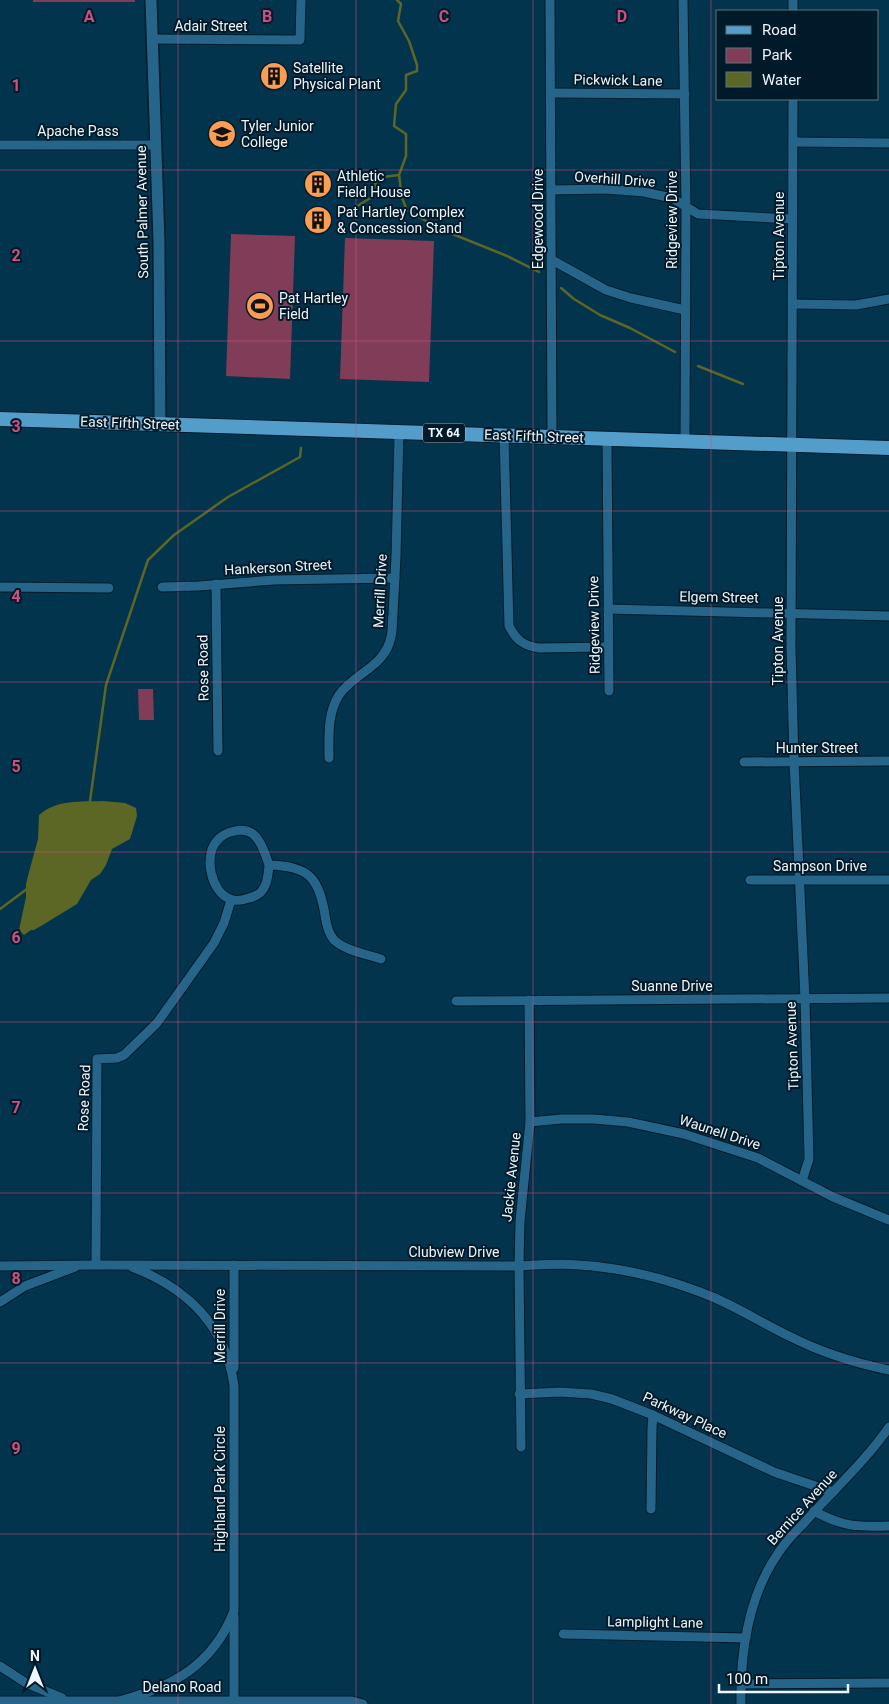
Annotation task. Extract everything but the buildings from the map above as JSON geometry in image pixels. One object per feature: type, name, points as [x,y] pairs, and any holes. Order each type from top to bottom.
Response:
[{"type":"main road","name":"East Fifth Street","points":[[0,419],[889,448]]},
{"type":"street","name":"South Palmer Avenue","points":[[152,0],[159,242],[160,424]]},
{"type":"street","name":"Adair Street","points":[[152,39],[300,40],[300,0]]},
{"type":"street","name":"Edgewood Drive","points":[[550,0],[552,437]]},
{"type":"street","name":"Ridgeview Drive","points":[[683,0],[686,206],[685,441]]},
{"type":"street","name":"Pickwick Lane","points":[[551,93],[685,94]]},
{"type":"street","name":"Tipton Avenue","points":[[793,100],[792,612],[794,762],[805,999],[809,1159],[802,1181]]},
{"type":"street","points":[[793,142],[889,143]]},
{"type":"street","name":"Apache Pass","points":[[0,145],[156,145]]},
{"type":"street","name":"Overhill Drive","points":[[551,190],[605,189],[644,192],[672,198],[698,214],[792,219]]},
{"type":"street","points":[[552,260],[606,290],[631,298],[685,310]]},
{"type":"street","points":[[793,304],[856,305],[889,299]]},
{"type":"street","name":"Merrill Drive","points":[[329,758],[331,718],[333,707],[339,695],[347,685],[381,659],[391,637],[395,578],[399,432]]},
{"type":"street","points":[[504,435],[509,626],[513,635],[529,647],[608,648]]},
{"type":"street","name":"Ridgeview Drive","points":[[607,439],[609,691]]},
{"type":"street","name":"Hankerson Street","points":[[162,587],[274,580],[395,578]]},
{"type":"street","name":"Rose Road","points":[[216,584],[218,751]]},
{"type":"street","points":[[0,587],[109,588]]},
{"type":"street","name":"Elgem Street","points":[[608,609],[792,612],[889,616]]},
{"type":"street","name":"Hunter Street","points":[[744,762],[889,761]]},
{"type":"street","points":[[240,830],[252,833],[259,842],[269,865],[266,884],[261,893],[252,898],[231,900],[220,891],[212,875],[211,852],[217,840],[232,831],[240,830]]},
{"type":"street","points":[[269,865],[292,867],[309,876],[321,893],[327,926],[335,941],[349,949],[381,959]]},
{"type":"street","name":"Sampson Drive","points":[[750,880],[889,880]]},
{"type":"street","name":"Rose Road","points":[[96,1264],[97,1059],[117,1058],[124,1055],[157,1023],[214,943],[224,923],[231,900]]},
{"type":"street","name":"Suanne Drive","points":[[456,1001],[889,998]]},
{"type":"street","name":"Jackie Avenue","points":[[521,1447],[519,1266],[520,1222],[530,1122],[529,1000]]},
{"type":"street","name":"Waunell Drive","points":[[530,1122],[561,1119],[594,1119],[628,1122],[684,1134],[758,1158],[841,1201],[889,1220]]},
{"type":"street","name":"Clubview Drive","points":[[0,1266],[96,1264],[519,1266],[578,1264],[614,1268],[666,1280],[716,1298],[791,1337],[863,1364],[889,1370]]},
{"type":"street","points":[[0,1302],[25,1286],[82,1265]]},
{"type":"street","name":"Highland Park Circle","points":[[119,1701],[158,1689],[187,1673],[203,1660],[216,1645],[225,1632],[234,1611],[234,1386],[231,1364],[220,1340],[201,1311],[184,1295],[162,1281],[127,1265]]},
{"type":"street","name":"Merrill Drive","points":[[234,1265],[234,1386]]},
{"type":"street","name":"Parkway Place","points":[[519,1394],[560,1392],[591,1394],[632,1405],[774,1472],[833,1492]]},
{"type":"street","points":[[651,1509],[652,1428],[654,1415]]},
{"type":"street","name":"Bernice Avenue","points":[[741,1704],[741,1684],[746,1638],[764,1576],[777,1554],[814,1511],[875,1447],[889,1427]]},
{"type":"street","points":[[814,1511],[831,1521],[846,1526],[889,1526]]},
{"type":"street","points":[[234,1611],[234,1702]]},
{"type":"street","name":"Lamplight Lane","points":[[563,1634],[746,1638]]},
{"type":"street","points":[[0,1666],[37,1689],[72,1701]]},
{"type":"street","points":[[741,1684],[889,1683]]},
{"type":"street","name":"Delano Road","points":[[0,1701],[97,1703],[119,1701],[352,1701],[363,1704]]},
{"type":"green space","points":[[33,0],[135,0],[135,2],[33,2]]},
{"type":"green space","name":"Pat Hartley Field","points":[[231,234],[295,236],[290,379],[226,376]]},
{"type":"green space","points":[[345,238],[434,241],[429,382],[340,379]]},
{"type":"green space","points":[[138,689],[153,689],[154,720],[139,720]]},
{"type":"water","points":[[103,801],[125,803],[136,808],[137,816],[130,839],[112,849],[106,865],[100,874],[91,880],[77,904],[24,935],[19,930],[26,897],[26,884],[38,839],[39,815],[54,806],[62,804]]},
{"type":"waterway","points":[[397,0],[401,4],[398,21],[409,41],[417,65],[417,71],[406,75],[406,90],[396,104],[394,126],[406,134],[406,156],[399,175],[402,198],[407,210],[440,229],[507,256],[539,272]]},
{"type":"waterway","points":[[346,213],[372,197],[376,182],[383,177],[399,175]]},
{"type":"waterway","points":[[561,288],[574,299],[600,315],[630,328],[675,352]]},
{"type":"waterway","points":[[698,366],[743,384]]},
{"type":"waterway","points":[[89,804],[106,685],[148,560],[174,535],[228,497],[300,457],[301,448]]},
{"type":"waterway","points":[[0,909],[27,889]]},
{"type":"place","name":"Satellite Physical Plant","points":[[274,76]]},
{"type":"place","name":"Tyler Junior College","points":[[222,134]]},
{"type":"place","name":"Athletic Field House","points":[[318,184]]},
{"type":"place","name":"Pat Hartley Complex & Concession Stand","points":[[318,220]]},
{"type":"place","name":"Pat Hartley Field","points":[[260,306]]}]
